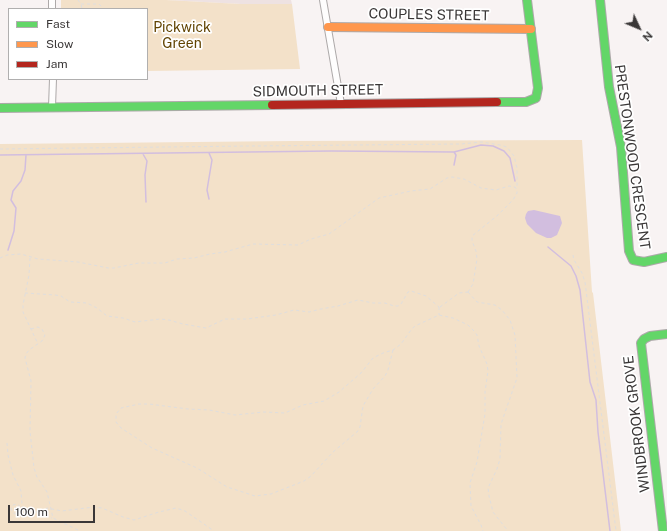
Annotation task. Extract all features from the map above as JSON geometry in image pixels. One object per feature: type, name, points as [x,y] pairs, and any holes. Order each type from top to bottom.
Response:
[{"type":"street","points":[[323,0],[340,104]]},
{"type":"street","name":"SIDMOUTH STREET","points":[[0,108],[526,102],[536,98],[538,88],[527,0]]},
{"type":"street","name":"PRESTONWOOD CRESCENT","points":[[600,0],[609,87],[621,147],[629,251],[633,260],[644,262],[667,257]]},
{"type":"street","name":"COUPLES STREET","points":[[328,27],[531,29]]},
{"type":"street","points":[[52,107],[53,80]]},
{"type":"street","name":"WINDBROOK GROVE","points":[[663,531],[641,343],[644,339],[650,336],[667,334]]},
{"type":"path","points":[[78,0],[82,8]]},
{"type":"path","points":[[81,4],[99,4],[103,8]]},
{"type":"path","points":[[0,150],[461,144],[482,142],[507,147],[514,156],[517,168],[517,193],[513,200],[498,215],[472,236],[477,259],[473,284],[468,292]]},
{"type":"path","points":[[0,258],[21,254],[30,258],[78,262],[114,268],[146,262],[165,263],[177,259],[194,258],[225,252],[254,244],[298,245],[311,239],[329,234],[379,198],[411,191],[430,189],[447,178],[452,177],[464,179],[481,188],[488,189],[496,190],[513,186],[517,188]]},
{"type":"path","points":[[573,255],[585,282],[616,531]]},
{"type":"path","points":[[30,258],[23,312],[38,343]]},
{"type":"path","points":[[25,293],[55,295],[61,296],[70,302],[88,303],[107,316],[140,322],[160,319],[169,320],[206,328],[225,319],[248,319],[276,315],[294,310],[310,312],[358,300],[373,303],[385,303],[394,306],[401,304],[405,295],[411,291],[426,296],[439,307],[439,316]]},
{"type":"path","points":[[439,307],[459,293],[468,292]]},
{"type":"path","points":[[468,292],[477,302],[495,305],[502,310],[510,320],[515,335],[517,378],[510,393],[501,424],[500,459],[488,488],[488,496],[493,512],[508,531]]},
{"type":"path","points":[[393,350],[385,376],[373,389],[363,406],[358,431],[333,452],[311,476],[304,481],[271,494],[255,496],[227,487],[198,468],[152,448],[121,428],[116,422],[116,414],[121,408],[138,404],[209,410],[235,415],[264,412],[285,413],[303,405],[324,401],[339,392],[361,373],[368,362],[373,358],[393,350],[401,344],[415,326],[439,316],[453,318],[471,327],[476,335],[487,364],[488,371],[485,392],[485,414],[478,462],[470,483],[471,506],[483,531]]},
{"type":"path","points":[[31,329],[38,327],[45,332],[44,338],[26,354],[25,358],[31,387],[30,431],[32,457],[37,478],[47,492],[53,518]]},
{"type":"path","points":[[6,443],[13,475],[21,491],[23,509],[19,514],[12,512],[11,508],[13,505],[17,504],[23,509],[41,513],[80,531]]},
{"type":"path","points":[[41,513],[47,508],[62,511],[94,507],[102,508],[134,520],[176,508],[185,511],[214,531]]},
{"type":"shaded area","points":[[166,0],[291,0],[292,4],[241,4]]},
{"type":"shaded area","points":[[534,210],[560,216],[562,223],[557,235],[547,238],[536,233],[527,224],[525,218],[526,214],[528,211]]},
{"type":"green space","name":"Pickwick Green","points":[[61,0],[166,0],[241,4],[292,4],[300,69],[148,71],[148,8],[61,8]]},
{"type":"green space","points":[[582,140],[592,292],[621,531],[0,531],[0,144]]},
{"type":"waterway","points":[[0,155],[331,151],[454,152],[481,145],[493,146],[504,151],[510,158],[515,181]]},
{"type":"waterway","points":[[454,152],[456,155],[454,165]]},
{"type":"waterway","points":[[209,153],[212,160],[207,190],[209,199]]},
{"type":"waterway","points":[[143,154],[147,161],[145,175],[146,202]]},
{"type":"waterway","points":[[8,250],[14,231],[16,208],[11,200],[13,191],[21,181],[25,170],[26,155]]},
{"type":"waterway","points":[[548,247],[571,266],[580,290],[590,382],[596,400],[598,432],[610,531]]},
{"type":"traffic: fast","points":[[497,102],[526,102],[536,98],[538,88],[527,0]]},
{"type":"traffic: fast","points":[[600,0],[609,87],[621,147],[629,251],[633,260],[644,262],[667,257]]},
{"type":"traffic: fast","points":[[0,108],[272,105]]},
{"type":"traffic: fast","points":[[663,531],[641,343],[644,339],[650,336],[667,334]]},
{"type":"traffic: slow","points":[[328,27],[531,29]]},
{"type":"traffic: jam","points":[[272,105],[497,102]]}]
